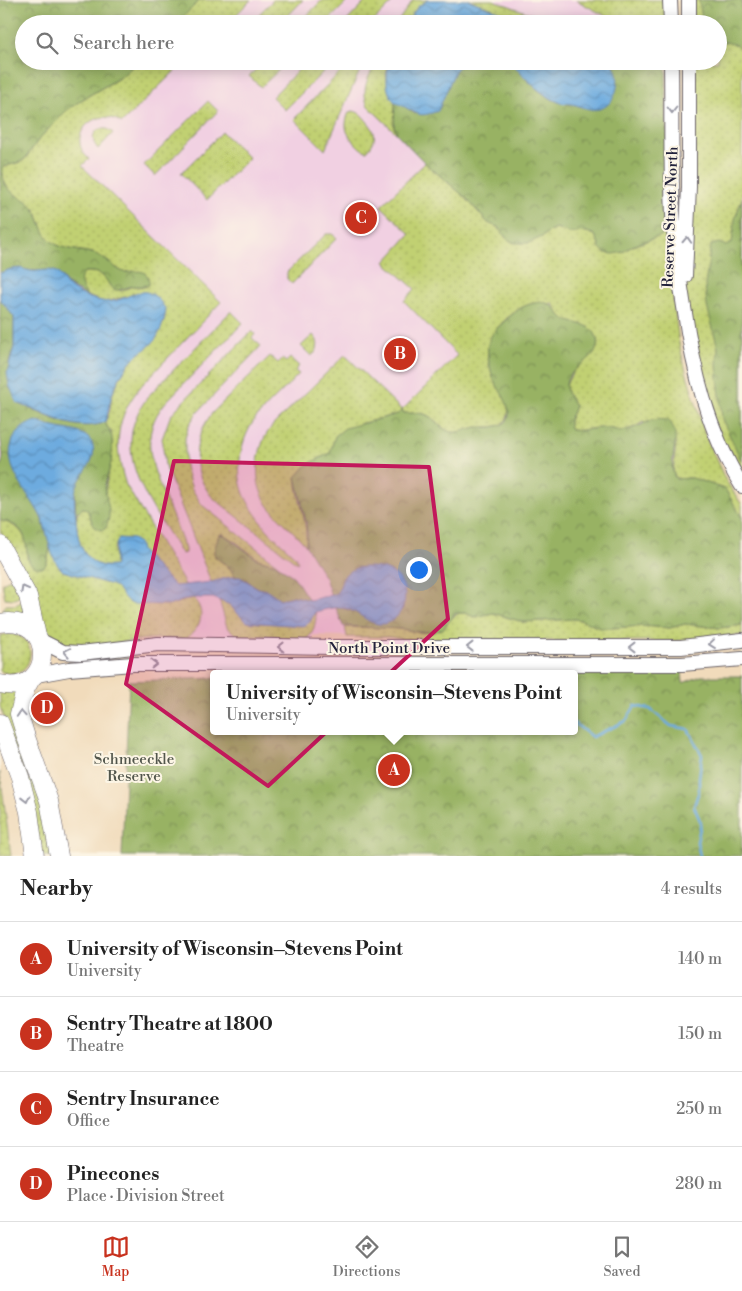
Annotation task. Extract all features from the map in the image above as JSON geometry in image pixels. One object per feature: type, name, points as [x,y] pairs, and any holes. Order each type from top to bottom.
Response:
[{"type":"main road","points":[[0,545],[28,596],[43,655],[33,678],[25,690],[19,714],[49,801],[59,856]]},
{"type":"main road","points":[[0,623],[15,622],[30,628],[39,638]]},
{"type":"main road","points":[[0,684],[12,686],[33,678]]},
{"type":"main road","points":[[0,723],[20,777],[29,812],[35,856]]},
{"type":"street","points":[[670,0],[671,15]]},
{"type":"street","points":[[689,0],[689,15]]},
{"type":"street","name":"Reserve Street North","points":[[671,70],[674,231],[677,267],[684,307]]},
{"type":"street","name":"Reserve Street North","points":[[684,307],[689,187],[689,70]]},
{"type":"street","points":[[684,307],[688,343],[710,421],[742,486]]},
{"type":"street","name":"North Point Drive","points":[[39,638],[63,652],[81,653],[158,644],[320,647],[681,647],[742,640]]},
{"type":"street","name":"North Point Drive","points":[[33,678],[70,669],[134,664],[682,664],[742,659]]},
{"type":"highlighted area","points":[[174,461],[429,467],[448,619],[268,786],[126,684]]},
{"type":"shaded area","points":[[0,0],[666,0],[666,15],[15,15],[15,70],[666,70],[666,198],[679,343],[707,440],[725,479],[742,505],[742,635],[408,640],[389,637],[313,635],[311,640],[295,642],[267,637],[81,636],[0,483]]},
{"type":"green space","points":[[0,0],[200,0],[185,15],[15,15],[15,70],[128,70],[122,76],[66,111],[39,139],[25,159],[3,167],[5,184],[9,190],[31,205],[38,215],[48,238],[52,242],[67,248],[98,255],[123,272],[144,272],[147,275],[149,285],[113,290],[100,274],[84,272],[81,281],[87,296],[69,286],[58,273],[49,270],[11,269],[0,273]]},
{"type":"green space","points":[[200,0],[251,0],[236,15],[185,15]]},
{"type":"green space","points":[[273,0],[303,0],[289,15],[258,15]]},
{"type":"green space","points":[[322,0],[349,0],[334,15],[308,15]]},
{"type":"green space","points":[[367,0],[395,0],[380,15],[353,15]]},
{"type":"green space","points":[[413,0],[428,0],[418,6],[412,15],[402,15]]},
{"type":"green space","points":[[469,0],[493,0],[534,15],[509,15]]},
{"type":"green space","points":[[576,0],[666,0],[666,15],[604,15]]},
{"type":"green space","points":[[689,0],[742,0],[742,486],[720,445],[684,307],[689,70],[727,70],[727,15],[689,15]]},
{"type":"green space","points":[[699,0],[742,0],[742,51],[737,45],[727,42],[727,15],[702,15]]},
{"type":"green space","points":[[128,70],[176,70],[122,123],[112,118],[102,118],[93,120],[86,126],[81,133],[80,141],[82,150],[89,159],[82,166],[221,302],[142,385],[126,409],[119,432],[119,457],[126,485],[186,586],[182,587],[171,584],[141,551],[139,543],[119,539],[114,548],[114,566],[106,566],[92,561],[83,551],[80,544],[76,523],[77,515],[83,508],[87,509],[92,522],[105,491],[111,460],[111,431],[105,423],[113,393],[128,365],[161,327],[166,310],[137,292],[129,296],[104,302],[87,296],[80,284],[80,277],[84,272],[99,274],[105,278],[109,285],[121,291],[133,286],[146,287],[134,271],[123,272],[98,255],[62,247],[52,242],[45,234],[35,210],[31,205],[9,190],[3,177],[3,167],[25,159],[39,139],[65,111],[121,77]]},
{"type":"green space","points":[[255,70],[279,70],[261,87],[249,76]]},
{"type":"green space","points":[[298,70],[325,70],[285,110],[272,97]]},
{"type":"green space","points":[[342,70],[360,70],[325,150],[294,119]]},
{"type":"green space","points":[[372,70],[387,70],[388,89],[395,102],[394,127],[397,134],[368,106],[365,88]]},
{"type":"green space","points":[[518,70],[533,85],[553,100],[593,109],[606,105],[614,70],[666,70],[669,230],[663,235],[614,254],[605,253],[600,248],[595,235],[587,232],[569,233],[556,228],[529,243],[515,243],[507,239],[498,227],[488,223],[465,197],[425,163],[397,134],[394,127],[395,102],[415,114],[441,103],[455,71]]},
{"type":"green space","points":[[208,101],[218,111],[155,176],[144,165]]},
{"type":"green space","points":[[353,111],[362,115],[374,131],[373,143],[367,151],[357,145],[347,130],[347,117],[349,112]]},
{"type":"green space","points":[[99,129],[107,129],[113,133],[98,149],[94,144],[93,138]]},
{"type":"green space","points":[[222,132],[249,158],[207,200],[181,173]]},
{"type":"green space","points":[[425,163],[465,197],[488,223],[498,227],[507,239],[542,237],[556,228],[569,233],[587,232],[595,235],[600,248],[623,252],[669,230],[674,304],[679,343],[685,368],[707,440],[725,479],[742,505],[742,518],[725,489],[692,478],[677,479],[673,473],[676,443],[643,422],[624,431],[608,428],[571,430],[569,421],[575,405],[566,392],[566,386],[572,374],[598,344],[596,336],[590,328],[564,319],[553,304],[532,304],[522,308],[505,320],[492,335],[488,350],[489,364],[506,400],[508,410],[506,420],[502,424],[494,427],[480,427],[453,433],[427,415],[404,413],[402,410],[457,355],[404,301],[415,289],[385,262],[410,234],[381,206]]},
{"type":"green space","points":[[742,198],[742,462],[722,419],[717,365],[718,348],[707,306],[705,285],[711,245],[719,243],[726,246],[732,243],[735,219]]},
{"type":"green space","points":[[326,234],[332,234],[337,238],[292,284],[287,279],[287,272]]},
{"type":"green space","points":[[0,299],[14,317],[14,347],[9,362],[17,403],[49,417],[72,424],[83,426],[105,422],[112,436],[112,457],[105,487],[109,519],[105,529],[100,530],[94,527],[87,509],[83,508],[77,512],[76,518],[75,490],[84,471],[77,432],[54,428],[36,421],[28,493],[41,517],[48,538],[50,548],[44,567],[36,567],[31,564],[21,531],[12,524],[0,520],[0,472],[3,457],[0,434]]},
{"type":"green space","points":[[542,302],[552,306],[566,320],[589,327],[597,339],[597,347],[594,353],[569,376],[566,383],[569,398],[575,405],[569,421],[571,430],[607,428],[623,431],[650,421],[668,420],[673,426],[675,434],[672,465],[676,479],[692,478],[725,489],[742,518],[742,625],[720,628],[685,624],[670,628],[642,626],[600,628],[574,619],[523,622],[493,613],[474,617],[460,613],[455,614],[443,629],[433,632],[343,626],[336,608],[359,614],[372,622],[403,609],[404,590],[397,577],[345,575],[338,592],[331,596],[325,578],[306,546],[306,522],[296,477],[307,465],[330,453],[335,436],[345,428],[398,414],[402,410],[404,413],[427,415],[442,428],[452,432],[478,427],[495,427],[505,423],[509,411],[504,397],[493,378],[488,353],[489,340],[498,328],[518,310],[526,305]]},
{"type":"green space","points":[[231,311],[243,323],[165,403],[152,426],[150,450],[152,462],[185,549],[185,553],[182,554],[145,494],[137,475],[132,455],[131,435],[137,415],[150,394]]},
{"type":"green space","points":[[252,331],[255,334],[252,338],[261,346],[196,414],[189,425],[185,438],[185,467],[192,489],[202,505],[283,569],[275,564],[258,559],[223,534],[215,557],[228,566],[236,577],[211,582],[165,465],[162,439],[170,417],[176,409]]},
{"type":"green space","points":[[313,335],[318,347],[311,356],[301,346]]},
{"type":"green space","points":[[345,355],[402,410],[398,414],[359,424],[330,453],[316,460],[296,477],[306,528],[306,546],[272,510],[260,490],[258,462],[263,442],[268,432]]},
{"type":"green space","points":[[270,356],[278,363],[282,359],[286,362],[290,358],[299,366],[295,371],[299,374],[261,412],[251,426],[243,443],[241,453],[241,482],[245,496],[256,514],[268,531],[295,556],[297,563],[212,497],[205,487],[197,465],[196,454],[198,444],[206,422],[213,412]]},
{"type":"green space","points":[[0,520],[14,526],[22,533],[26,543],[27,559],[44,567],[50,548],[59,567],[63,571],[117,587],[134,604],[171,605],[194,598],[201,614],[197,627],[184,639],[143,639],[86,647],[62,644],[51,638],[42,629],[3,538],[0,530]]},
{"type":"green space","points":[[223,534],[257,559],[275,564],[294,577],[309,600],[294,596],[280,599],[246,580],[236,577],[228,566],[215,557],[214,551],[219,535]]},
{"type":"green space","points":[[12,578],[21,596],[14,599],[5,598],[2,583]]},
{"type":"green space","points":[[219,600],[230,605],[248,622],[310,622],[315,612],[314,627],[306,640],[294,640],[276,636],[239,636],[227,627]]},
{"type":"green space","points":[[24,601],[30,621],[1,617],[5,605],[15,605]]},
{"type":"green space","points":[[460,613],[474,617],[493,613],[523,622],[575,619],[588,622],[594,626],[611,628],[642,626],[670,628],[685,624],[720,628],[742,625],[742,635],[674,641],[408,640],[389,637],[347,637],[345,627],[432,632],[441,628]]},
{"type":"green space","points":[[6,634],[18,636],[26,641],[30,649],[30,657],[26,665],[20,671],[11,674],[0,671],[0,636]]},
{"type":"green space","name":"Schmeeckle Reserve","points":[[578,671],[682,671],[683,683],[701,676],[742,676],[742,856],[122,856],[129,681],[210,678],[210,735],[578,735]]},
{"type":"green space","points":[[18,690],[53,856],[41,856],[0,707],[0,691]]},
{"type":"green space","points":[[0,772],[11,856],[0,856]]},
{"type":"water","points":[[428,0],[469,0],[509,15],[412,15],[418,6]]},
{"type":"water","points":[[456,70],[438,111],[424,115],[418,114],[391,98],[387,83],[388,71]]},
{"type":"water","points":[[518,70],[616,70],[618,80],[615,95],[611,102],[599,109],[589,109],[553,100]]},
{"type":"water","points":[[20,268],[31,271],[55,271],[75,291],[102,301],[112,301],[136,293],[151,293],[166,310],[155,340],[131,361],[114,389],[105,422],[83,426],[72,424],[17,403],[9,385],[7,373],[14,347],[14,317],[0,299],[0,273]]},
{"type":"water","points":[[36,421],[80,433],[85,435],[92,443],[93,455],[78,482],[74,503],[80,544],[82,549],[95,563],[104,566],[114,566],[119,538],[133,539],[139,543],[141,551],[175,586],[240,577],[258,588],[269,591],[280,599],[294,596],[309,600],[336,594],[344,576],[353,569],[364,567],[379,568],[396,575],[404,587],[404,602],[399,615],[387,623],[376,624],[345,608],[330,608],[315,612],[310,622],[303,626],[247,622],[230,605],[213,598],[189,598],[171,605],[132,604],[112,585],[63,571],[52,554],[42,519],[19,481],[11,461],[10,451],[15,436],[22,428]]},
{"type":"waterway","points":[[578,726],[592,737],[626,721],[635,706],[650,709],[671,726],[688,729],[702,755],[699,791],[694,806],[701,823],[697,842],[700,856]]},
{"type":"place","name":"Sentry Insurance","points":[[361,218]]},
{"type":"place","name":"Sentry Theatre at 1800","points":[[400,354]]},
{"type":"place","name":"Pinecones","points":[[47,708]]},
{"type":"place","name":"University of Wisconsin–Stevens Point","points":[[394,770]]}]
